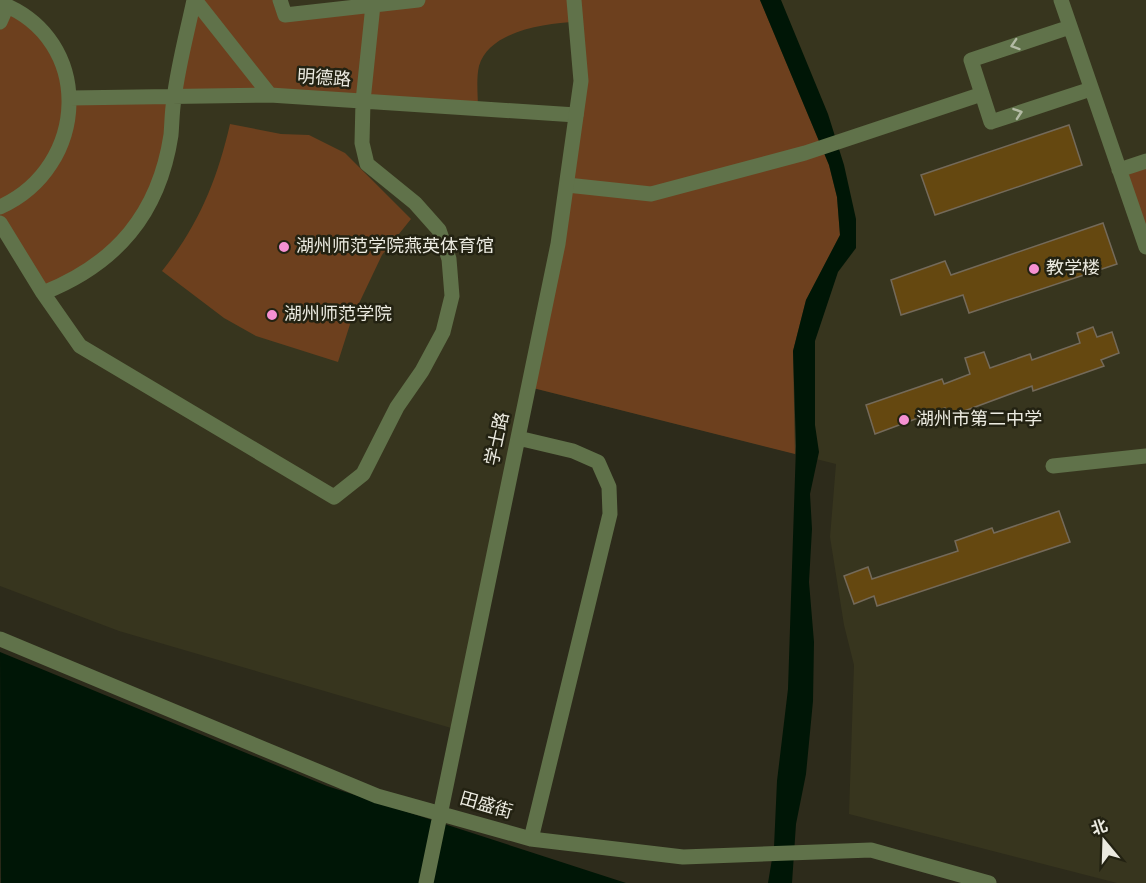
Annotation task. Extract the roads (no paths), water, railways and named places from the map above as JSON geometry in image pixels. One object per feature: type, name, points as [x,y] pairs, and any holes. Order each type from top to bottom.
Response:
[{"type":"street","points":[[194,0],[270,95]]},
{"type":"street","points":[[43,293],[75,279],[111,256],[141,218],[154,196],[171,135],[174,97],[194,0]]},
{"type":"street","points":[[280,0],[285,15],[418,0]]},
{"type":"street","name":"学士路","points":[[426,883],[558,244],[581,81],[574,0]]},
{"type":"street","points":[[1061,0],[1146,247]]},
{"type":"street","points":[[0,22],[4,5],[26,17],[41,31],[58,54],[66,76],[70,98],[66,133],[56,159],[35,185],[15,200],[0,207]]},
{"type":"street","points":[[0,223],[43,293],[80,346],[334,496],[363,474],[397,407],[422,371],[443,332],[452,296],[449,259],[439,230],[415,202],[368,164],[362,143],[363,101],[373,5]]},
{"type":"street","points":[[1070,27],[971,60],[991,122],[1091,88]]},
{"type":"street","points":[[567,184],[651,194],[805,153],[982,94]]},
{"type":"street","name":"明德路","points":[[70,98],[270,95],[576,115]]},
{"type":"street","points":[[1119,170],[1146,161]]},
{"type":"street","points":[[518,438],[573,451],[598,462],[609,487],[610,514],[531,839]]},
{"type":"street","points":[[1053,466],[1146,456]]},
{"type":"street","name":"田盛街","points":[[0,639],[377,796],[531,839],[683,857],[871,850],[988,883]]},
{"type":"place","name":"湖州师范学院燕英体育馆","points":[[284,247]]},
{"type":"place","name":"教学楼","points":[[1034,269]]},
{"type":"place","name":"湖州师范学院","points":[[272,315]]},
{"type":"place","name":"湖州市第二中学","points":[[904,420]]}]
